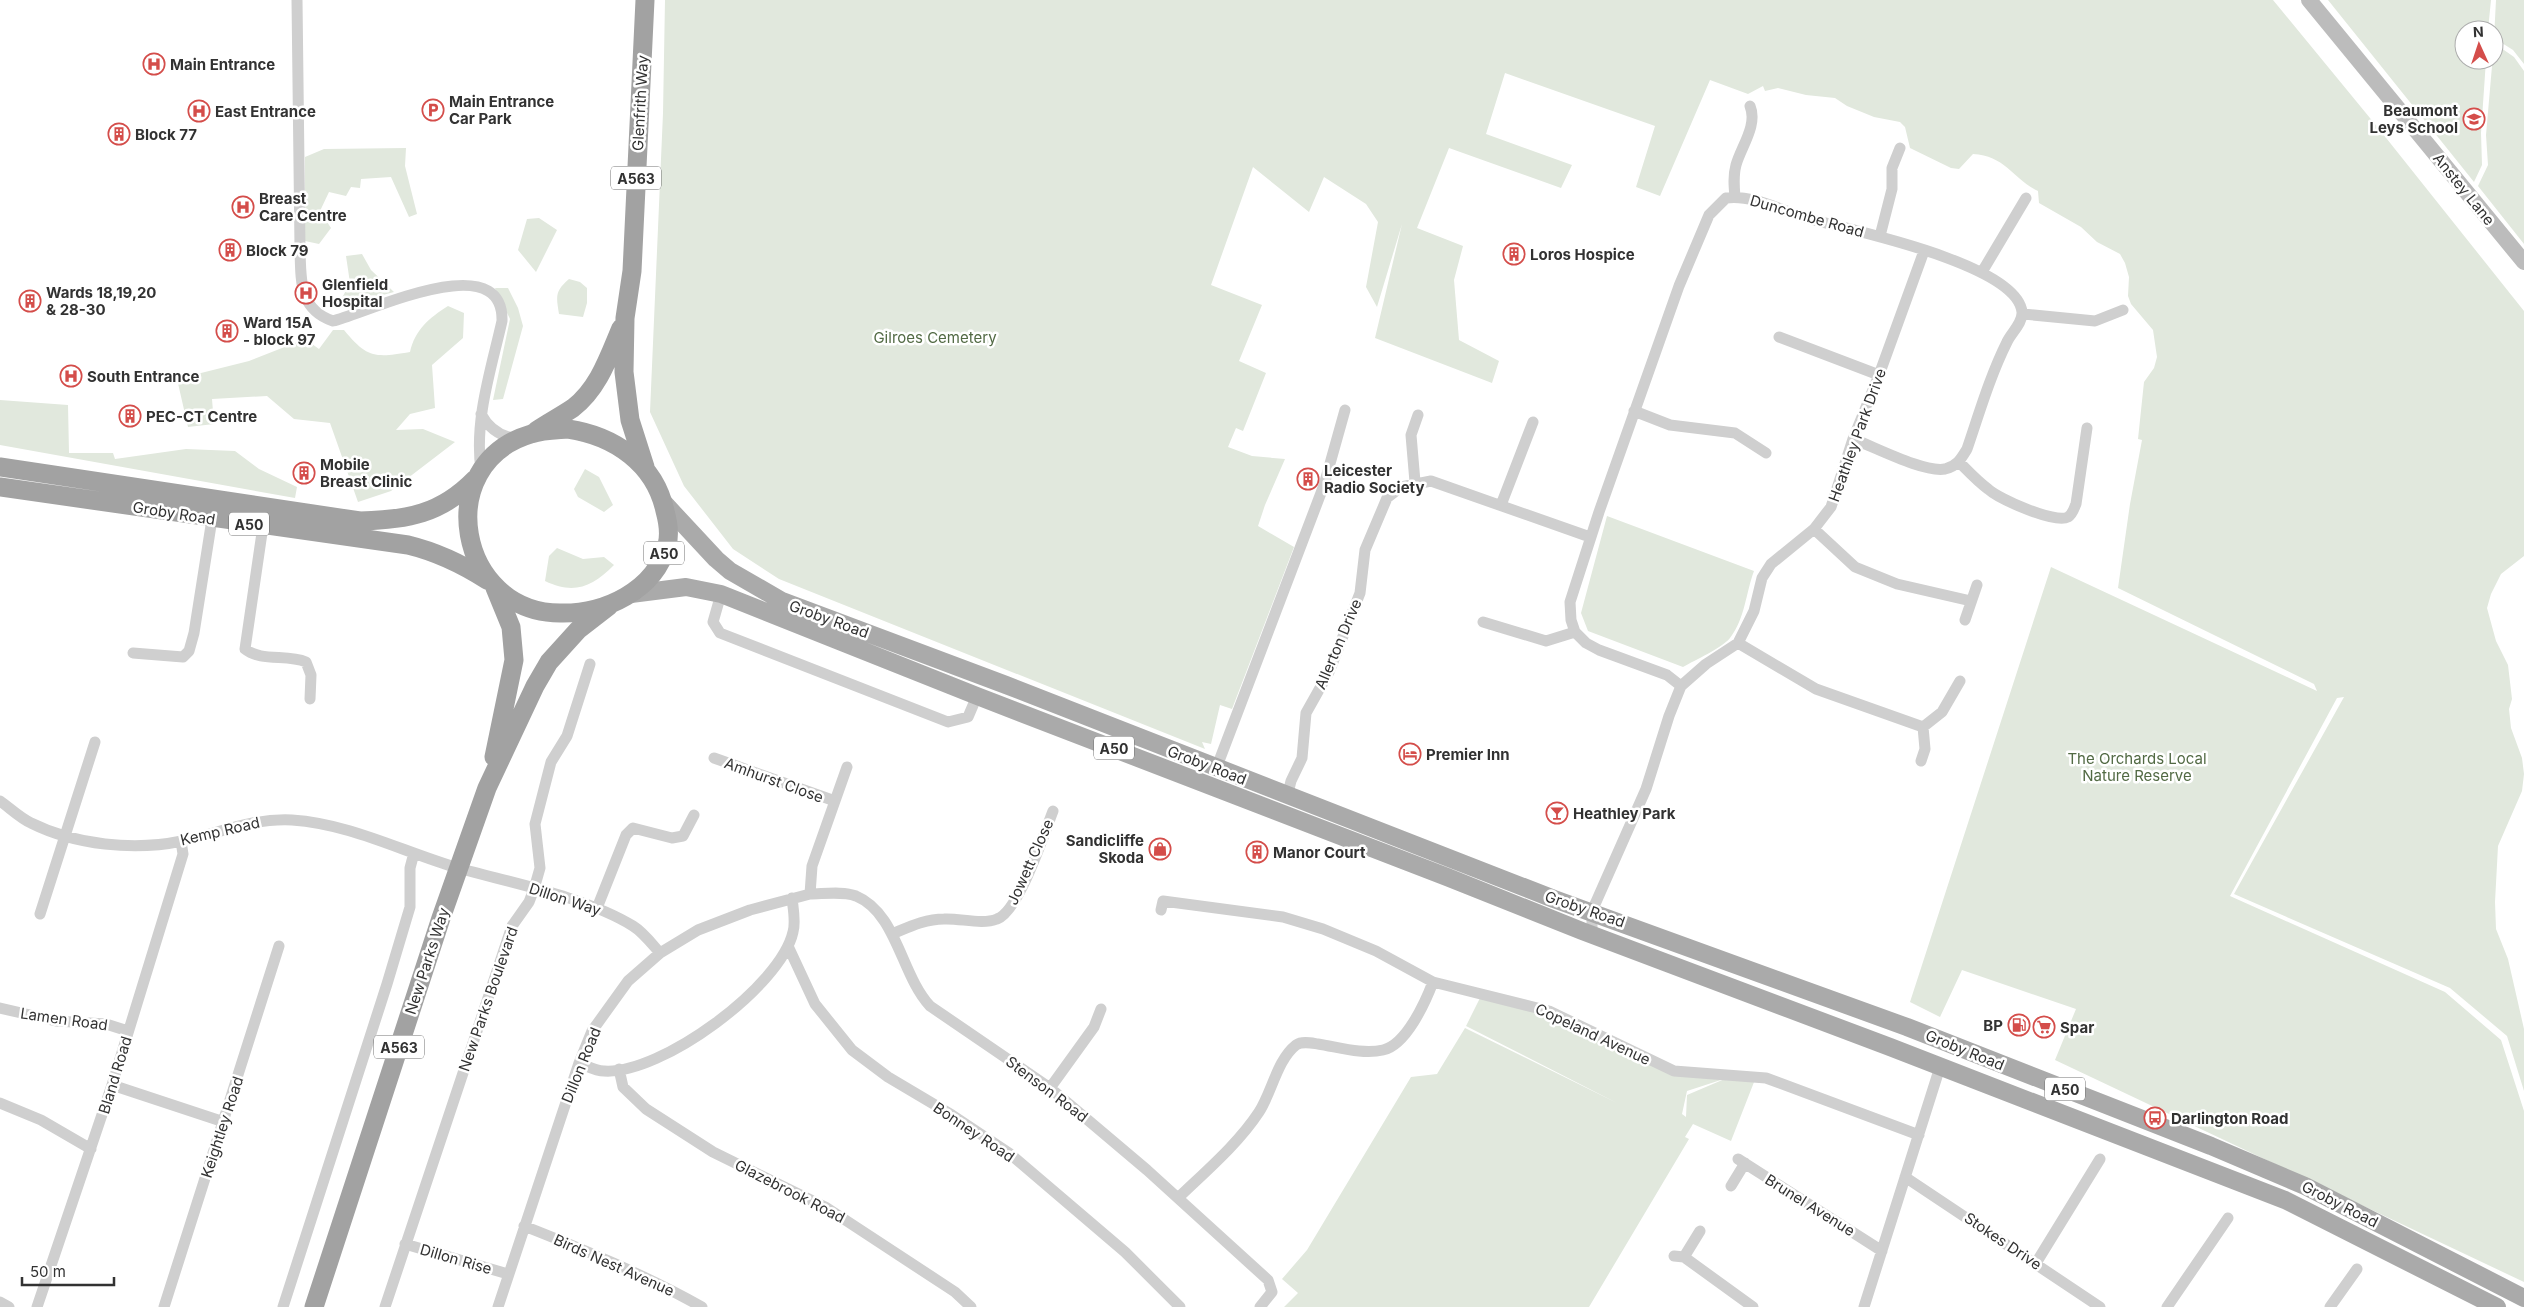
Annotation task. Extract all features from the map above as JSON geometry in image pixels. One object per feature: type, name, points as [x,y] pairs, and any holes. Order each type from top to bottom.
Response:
[{"type":"highway","name":"Glenfrith Way","points":[[641,0],[643,38]]},
{"type":"highway","name":"Glenfrith Way","points":[[645,0],[632,271],[625,318],[624,372],[628,412],[645,468]]},
{"type":"highway","name":"Glenfrith Way","points":[[525,437],[574,406],[595,384],[625,318]]},
{"type":"highway","name":"A50","points":[[568,429],[588,432],[611,441],[645,468],[663,502],[668,523],[668,544],[660,562],[631,594],[609,606],[583,611],[551,613],[533,609],[514,601],[492,585],[478,561],[468,528],[470,496],[479,474],[495,455],[525,437],[568,429]]},
{"type":"highway","name":"Groby Road","points":[[0,467],[360,521],[395,520],[428,512],[460,495],[479,474]]},
{"type":"highway","name":"Groby Road","points":[[0,487],[212,519],[413,546],[464,566],[492,585]]},
{"type":"highway","name":"New Parks Way","points":[[487,788],[514,660],[511,626],[492,585]]},
{"type":"highway","name":"New Parks Way","points":[[314,1307],[458,868],[487,788],[535,686],[549,662],[578,630],[609,606]]},
{"type":"main road","name":"Anstey Lane","points":[[2309,0],[2524,262]]},
{"type":"main road","name":"Groby Road","points":[[663,502],[716,559],[730,571],[782,602],[998,682],[1287,797],[1554,899],[1592,911],[1932,1036],[2211,1146],[2306,1186],[2524,1298]]},
{"type":"main road","name":"Groby Road","points":[[631,594],[686,587],[721,594],[977,696],[1261,804],[1592,935],[1940,1066],[2285,1200],[2497,1307]]},
{"type":"street","points":[[297,0],[300,247],[304,291],[311,309],[322,317],[333,321],[424,290],[443,286],[466,285],[483,289],[496,298],[502,310],[502,321],[481,414],[478,440],[479,474]]},
{"type":"street","points":[[1735,197],[1736,164],[1752,122],[1753,113],[1750,106]]},
{"type":"street","points":[[1880,236],[1892,189],[1892,168],[1900,148]]},
{"type":"street","name":"Duncombe Road","points":[[1575,632],[1571,620],[1570,602],[1590,537],[1679,286],[1706,222],[1719,204],[1726,198],[1735,197],[1880,236],[1982,272],[2011,291],[2020,305],[2022,314]]},
{"type":"street","points":[[1982,272],[2026,198]]},
{"type":"street","name":"Heathley Park Drive","points":[[1738,643],[1754,611],[1762,578],[1771,564],[1814,529],[1832,507],[1853,439],[1879,375],[1924,251]]},
{"type":"street","points":[[1853,439],[1926,467],[1944,469],[1960,462],[1967,449],[2007,342],[2022,314],[2096,321],[2123,310]]},
{"type":"street","points":[[1779,337],[1879,375]]},
{"type":"street","points":[[1216,768],[1324,485],[1345,410]]},
{"type":"street","points":[[1634,411],[1670,425],[1735,433],[1766,452]]},
{"type":"street","points":[[481,414],[488,427],[509,438],[525,437]]},
{"type":"street","points":[[1418,415],[1411,435],[1415,482],[1431,481],[1590,537]]},
{"type":"street","points":[[1501,505],[1533,422]]},
{"type":"street","points":[[1960,462],[1989,490],[2006,500],[2044,515],[2063,519],[2071,514],[2076,504],[2087,428]]},
{"type":"street","name":"Allerton Drive","points":[[1287,797],[1291,781],[1302,758],[1306,713],[1329,672],[1360,593],[1365,550],[1387,498],[1401,487],[1415,482]]},
{"type":"street","points":[[133,652],[183,658],[189,651],[194,633],[212,519]]},
{"type":"street","points":[[263,526],[245,649],[252,655],[297,658],[306,662],[311,674],[310,699]]},
{"type":"street","points":[[1814,529],[1855,567],[1897,584],[1971,601]]},
{"type":"street","points":[[1965,620],[1977,585]]},
{"type":"street","points":[[721,594],[713,622],[720,633],[729,637],[948,722],[968,716],[977,696]]},
{"type":"street","points":[[1483,622],[1546,641],[1575,632],[1586,643],[1599,650],[1667,675],[1681,686]]},
{"type":"street","points":[[1592,935],[1592,911],[1646,789],[1669,716],[1681,686],[1706,664],[1738,643],[1816,689],[1924,726]]},
{"type":"street","name":"New Parks Boulevard","points":[[385,1307],[512,926],[529,902],[534,889],[540,868],[535,824],[551,762],[567,736],[590,664]]},
{"type":"street","points":[[1924,726],[1942,712],[1960,681]]},
{"type":"street","points":[[1921,761],[1925,749],[1924,726]]},
{"type":"street","points":[[40,914],[95,742]]},
{"type":"street","name":"Amhurst Close","points":[[714,758],[835,802]]},
{"type":"street","points":[[810,894],[812,866],[847,767]]},
{"type":"street","name":"Kemp Road","points":[[0,801],[30,823],[66,836],[123,846],[181,841],[222,829],[263,821],[292,820],[328,825],[458,868]]},
{"type":"street","name":"Jowett Close","points":[[892,934],[933,919],[986,920],[997,919],[1006,914],[1019,895],[1053,811]]},
{"type":"street","points":[[597,908],[626,835],[632,828],[672,838],[683,836],[694,815]]},
{"type":"street","name":"Bland Road","points":[[37,1307],[112,1085],[183,854],[181,841]]},
{"type":"street","points":[[283,1307],[410,907],[410,868],[414,853]]},
{"type":"street","name":"Dillon Way","points":[[458,868],[493,876],[597,908],[635,927],[660,953]]},
{"type":"street","name":"Dillon Road","points":[[498,1307],[579,1063],[592,1031],[628,981],[660,953],[698,930],[750,910],[810,894]]},
{"type":"street","name":"Stenson Road","points":[[810,894],[855,896],[875,910],[892,934],[911,980],[919,994],[930,1006],[1050,1088],[1178,1198],[1268,1280],[1272,1292],[1260,1307]]},
{"type":"street","points":[[579,1063],[604,1071],[619,1069],[668,1054],[706,1031],[753,991],[782,960],[794,932],[792,898]]},
{"type":"street","name":"Copeland Avenue","points":[[1161,910],[1163,901],[1283,917],[1323,929],[1376,951],[1433,982],[1546,1010],[1674,1071],[1766,1078],[1918,1135]]},
{"type":"street","name":"Keightley Road","points":[[164,1307],[279,946]]},
{"type":"street","name":"Bonney Road","points":[[788,946],[815,1004],[852,1050],[888,1077],[952,1115],[1009,1153],[1125,1252],[1180,1307]]},
{"type":"street","points":[[1178,1198],[1248,1128],[1260,1110],[1286,1058],[1295,1046],[1302,1043],[1313,1043],[1367,1052],[1393,1046],[1411,1026],[1428,996],[1433,982]]},
{"type":"street","name":"Lamen Road","points":[[0,1008],[56,1021],[106,1024],[128,1031]]},
{"type":"street","points":[[1050,1088],[1094,1027],[1101,1010]]},
{"type":"street","points":[[1864,1307],[1940,1066]]},
{"type":"street","name":"Glazebrook Road","points":[[619,1069],[622,1087],[646,1108],[713,1152],[828,1208],[947,1286],[971,1307]]},
{"type":"street","points":[[112,1085],[224,1122]]},
{"type":"street","points":[[0,1103],[41,1120],[91,1149]]},
{"type":"street","points":[[2036,1263],[2100,1159]]},
{"type":"street","name":"Brunel Avenue","points":[[1731,1186],[1741,1161],[1882,1251]]},
{"type":"street","name":"Stokes Drive","points":[[1905,1177],[2100,1307]]},
{"type":"street","points":[[2167,1307],[2228,1218]]},
{"type":"street","name":"Birds Nest Avenue","points":[[524,1226],[587,1251],[660,1284],[702,1307]]},
{"type":"street","points":[[1700,1231],[1679,1256],[1753,1307]]},
{"type":"street","name":"Dillon Rise","points":[[405,1244],[508,1274]]},
{"type":"street","points":[[2330,1307],[2357,1268]]},
{"type":"street","points":[[1156,1284],[1167,1307]]},
{"type":"street","points":[[0,1302],[9,1307]]},
{"type":"green space","points":[[665,0],[2273,0],[2524,311],[2524,556],[2501,574],[2491,594],[2487,608],[2496,641],[2508,665],[2512,699],[2509,709],[2511,728],[2522,758],[2524,774],[2522,791],[2498,846],[2495,902],[2496,929],[2508,959],[2524,1029],[2524,1091],[2507,1036],[2450,988],[2234,894],[2344,697],[2337,698],[2230,896],[2445,992],[2501,1040],[2524,1111],[2524,1282],[2055,1060],[2076,1009],[1962,970],[1940,1017],[1910,1002],[2051,567],[2317,691],[2314,684],[2118,588],[2130,504],[2142,440],[2138,439],[2144,382],[2154,368],[2157,357],[2153,330],[2131,304],[2128,296],[2129,277],[2120,254],[2097,242],[2081,227],[2039,203],[2038,191],[2001,163],[1994,159],[1973,154],[1959,169],[1951,168],[1910,148],[1905,127],[1900,122],[1874,117],[1847,106],[1835,98],[1806,95],[1778,88],[1765,91],[1763,86],[1748,94],[1710,80],[1660,196],[1636,187],[1655,126],[1505,73],[1486,134],[1572,165],[1561,188],[1449,148],[1417,228],[1463,246],[1454,280],[1459,340],[1499,361],[1492,383],[1375,338],[1402,224],[1377,307],[1366,287],[1378,222],[1366,204],[1324,177],[1309,212],[1253,167],[1211,285],[1262,305],[1239,361],[1266,373],[1243,431],[1236,428],[1228,447],[1252,456],[1285,459],[1258,526],[1294,547],[1232,709],[1220,705],[1211,744],[1202,742],[1205,749],[779,579],[733,549],[684,486],[650,412],[663,113]]},
{"type":"green space","points":[[2328,0],[2491,0],[2489,20],[2454,20],[2454,70],[2485,70],[2481,133],[2482,165],[2474,182]]},
{"type":"green space","points":[[2496,0],[2524,0],[2524,64],[2513,50],[2504,44],[2504,20],[2495,20]]},
{"type":"green space","points":[[2504,50],[2514,57],[2524,71],[2524,244],[2478,186],[2488,165],[2486,135],[2492,70],[2504,70]]},
{"type":"green space","points":[[406,148],[405,166],[417,214],[409,217],[391,177],[361,179],[360,188],[351,187],[346,196],[329,192],[320,211],[331,228],[319,244],[305,241],[305,157],[324,149]]},
{"type":"green space","points":[[539,218],[557,230],[536,272],[518,250],[527,219]]},
{"type":"green space","points":[[362,254],[371,270],[394,292],[379,296],[367,295],[354,299],[345,307],[336,309],[350,283],[346,256]]},
{"type":"green space","points":[[569,279],[580,282],[587,288],[587,303],[583,317],[559,314],[558,294],[561,287]]},
{"type":"green space","points":[[495,288],[508,288],[518,308],[523,326],[503,399],[493,400],[510,319]]},
{"type":"green space","points":[[448,306],[464,313],[463,338],[432,365],[435,408],[410,414],[396,430],[423,429],[455,442],[391,491],[358,502],[330,423],[294,419],[267,396],[212,399],[214,424],[188,427],[177,379],[249,361],[305,339],[319,349],[333,330],[344,330],[359,346],[372,354],[388,355],[410,352],[419,331],[435,315]]},
{"type":"green space","points":[[0,400],[68,405],[69,453],[113,453],[115,459],[186,449],[235,451],[259,469],[297,487],[295,498],[0,445]]},
{"type":"green space","points":[[585,469],[599,477],[613,505],[604,512],[578,497],[574,489]]},
{"type":"green space","points":[[1607,516],[1754,571],[1739,622],[1735,631],[1726,642],[1683,667],[1588,631],[1581,613]]},
{"type":"green space","points":[[557,548],[583,559],[604,557],[614,565],[598,579],[590,583],[574,588],[565,588],[545,581],[549,556]]},
{"type":"green space","points":[[1480,998],[1535,1006],[1672,1070],[1756,1077],[1731,1141],[1693,1124],[1685,1137],[1689,1139],[1589,1307],[1284,1307],[1298,1293],[1282,1279],[1307,1250],[1411,1077],[1437,1074],[1465,1028],[1617,1103],[1466,1026]],"holes":[[[1727,1078],[1687,1095],[1686,1117],[1682,1114],[1687,1091]]]},
{"type":"place","name":"Main Entrance","points":[[154,64]]},
{"type":"place","name":"Main Entrance Car Park","points":[[433,110]]},
{"type":"place","name":"East Entrance","points":[[199,111]]},
{"type":"place","name":"Beaumont Leys School","points":[[2474,119]]},
{"type":"place","name":"Block 77","points":[[119,134]]},
{"type":"place","name":"Breast Care Centre","points":[[243,207]]},
{"type":"place","name":"Block 79","points":[[230,250]]},
{"type":"place","name":"Loros Hospice","points":[[1514,254]]},
{"type":"place","name":"Glenfield Hospital","points":[[306,293]]},
{"type":"place","name":"Wards 18,19,20 & 28-30","points":[[30,301]]},
{"type":"place","name":"Ward 15A - block 97","points":[[227,331]]},
{"type":"place","name":"South Entrance","points":[[71,376]]},
{"type":"place","name":"PEC-CT Centre","points":[[130,416]]},
{"type":"place","name":"Mobile Breast Clinic","points":[[304,473]]},
{"type":"place","name":"Leicester Radio Society","points":[[1308,479]]},
{"type":"place","name":"Premier Inn","points":[[1410,754]]},
{"type":"place","name":"Heathley Park","points":[[1557,813]]},
{"type":"place","name":"Sandicliffe Skoda","points":[[1160,849]]},
{"type":"place","name":"Manor Court","points":[[1257,852]]},
{"type":"place","name":"BP","points":[[2019,1025]]},
{"type":"place","name":"Spar","points":[[2044,1027]]},
{"type":"place","name":"Darlington Road","points":[[2155,1118]]},
{"type":"park label","name":"Gilroes Cemetery","points":[[935,337]]},
{"type":"park label","name":"The Orchards Local Nature Reserve","points":[[2137,766]]}]
